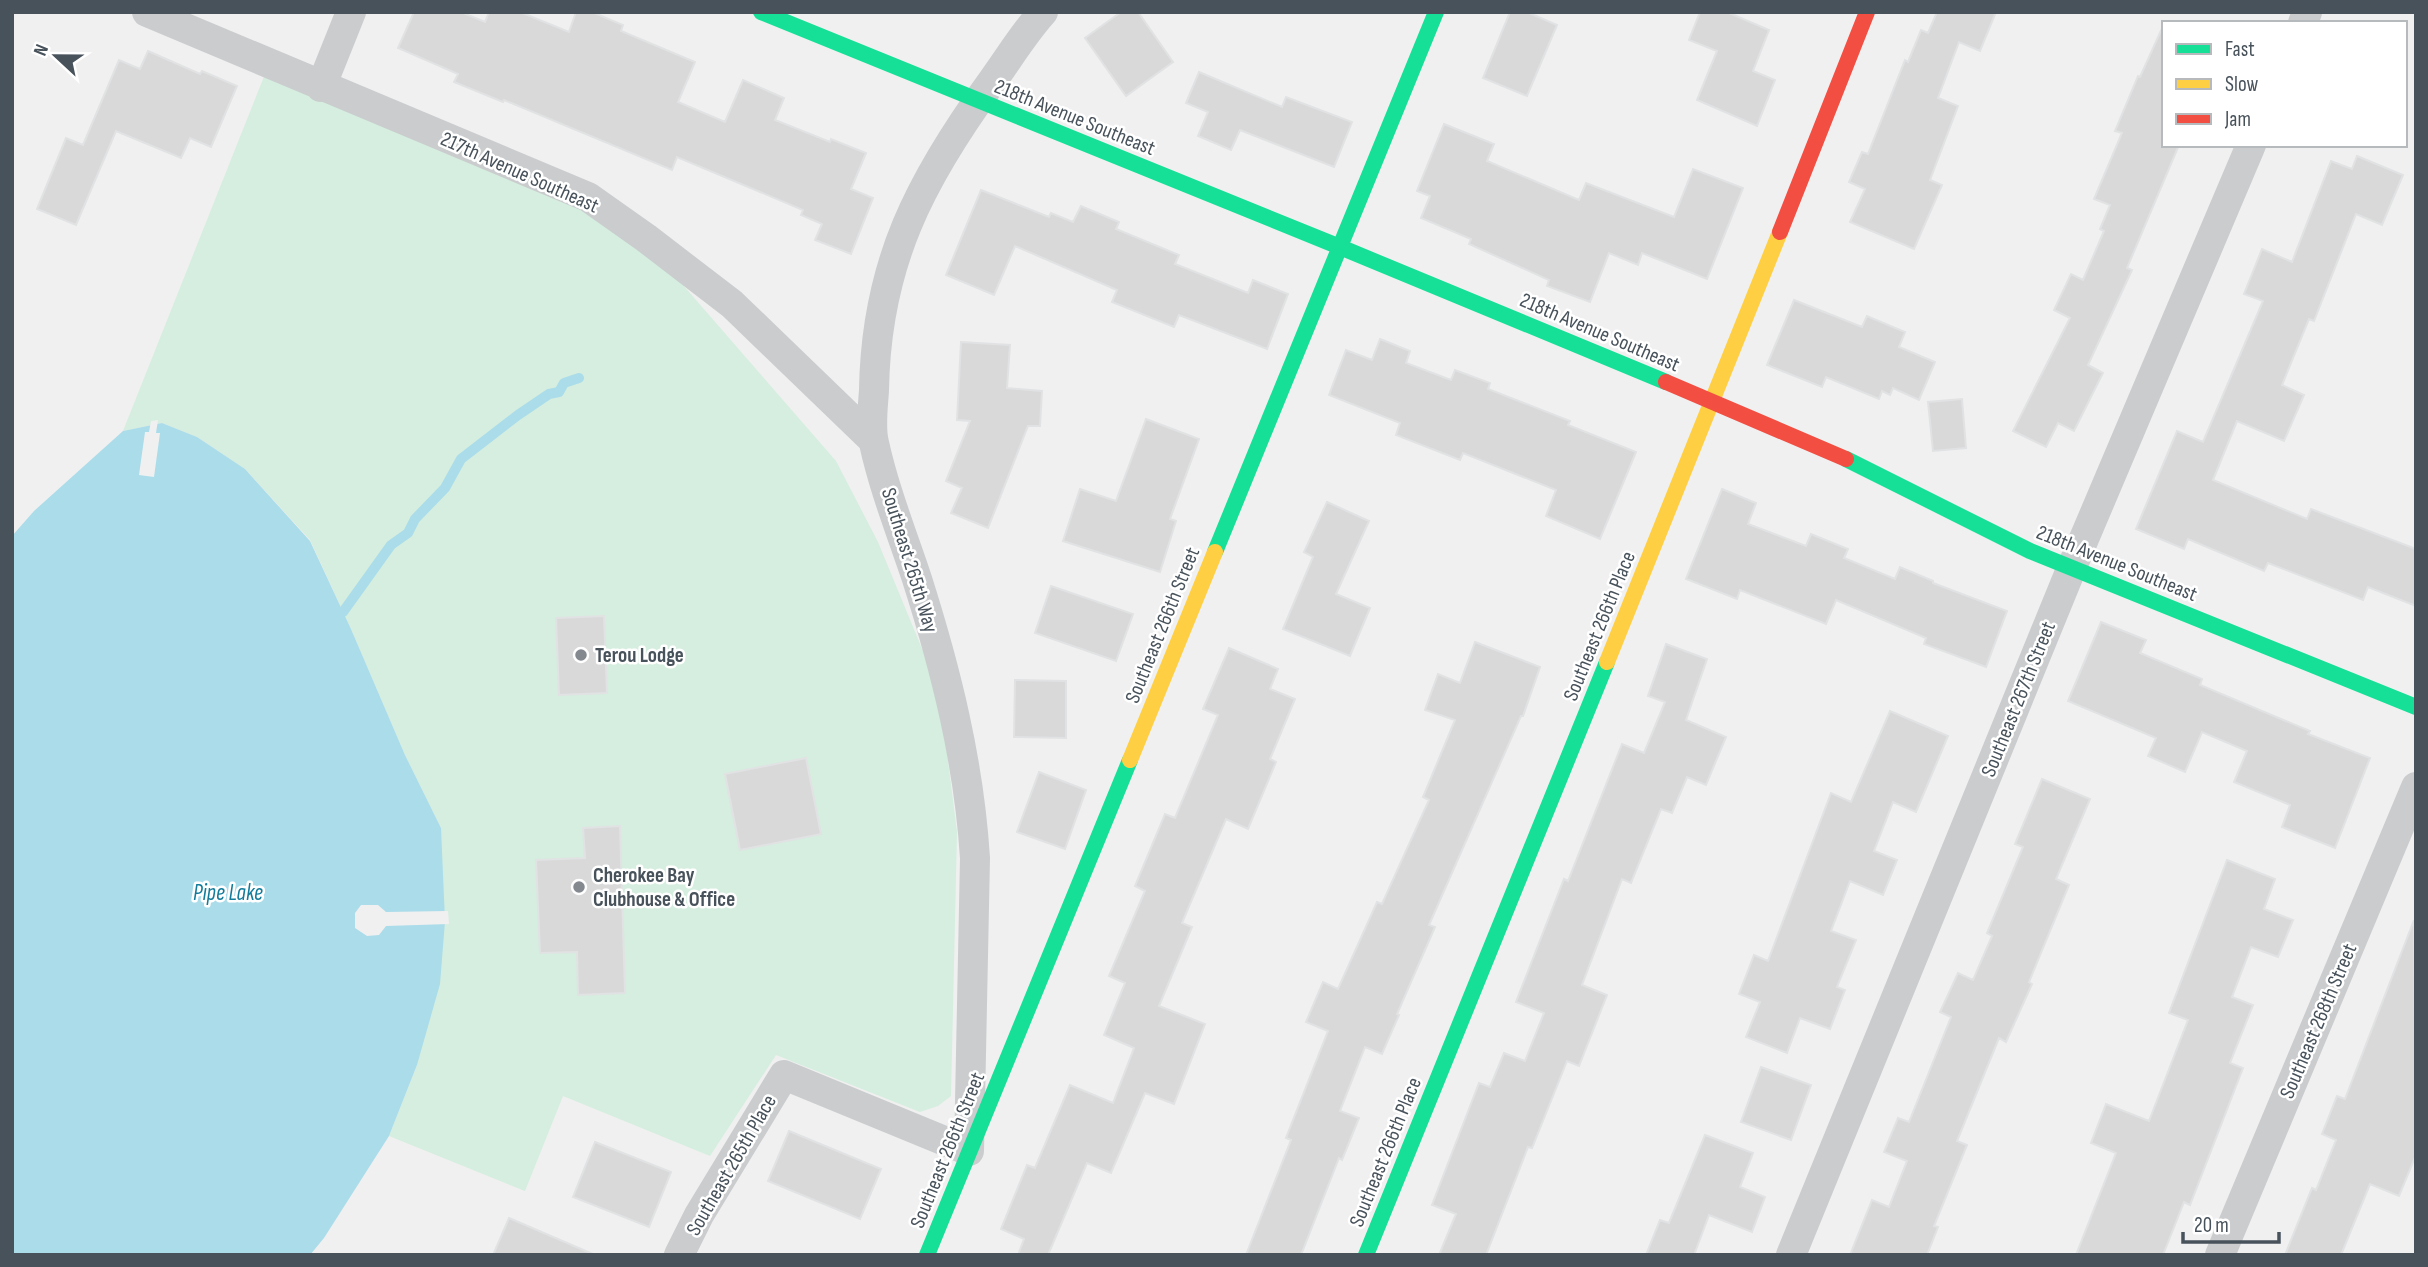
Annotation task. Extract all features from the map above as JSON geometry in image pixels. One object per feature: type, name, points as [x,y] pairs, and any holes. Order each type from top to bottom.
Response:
[{"type":"street","name":"217th Avenue Southeast","points":[[147,12],[588,197],[732,304],[873,440]]},
{"type":"street","points":[[321,87],[351,12]]},
{"type":"street","name":"Southeast 265th Way","points":[[970,1151],[975,858],[966,765],[940,657],[873,440],[874,368],[880,310],[900,240],[921,191],[978,100],[1043,12]]},
{"type":"street","name":"Southeast 266th Street","points":[[927,1255],[1436,12]]},
{"type":"street","name":"Southeast 266th Place","points":[[1366,1255],[1713,402],[1867,12]]},
{"type":"street","name":"218th Avenue Southeast","points":[[780,16],[1713,402],[1857,464],[2030,551],[2416,707]]},
{"type":"street","name":"Southeast 267th Street","points":[[1791,1255],[2072,567],[2250,147]]},
{"type":"street","name":"Southeast 268th Street","points":[[2220,1255],[2416,787]]},
{"type":"street","name":"Southeast 265th Place","points":[[679,1255],[699,1216],[784,1075],[970,1151]]},
{"type":"green space","points":[[265,74],[582,200],[656,254],[836,461],[878,542],[939,690],[957,832],[951,1096],[938,1106],[920,1112],[776,1055],[710,1156],[563,1096],[525,1191],[389,1136],[417,1065],[441,828],[405,755],[310,540],[245,469],[197,437],[162,423],[123,431]]},
{"type":"water","name":"Pipe Lake","points":[[162,423],[197,437],[245,469],[310,541],[405,755],[441,828],[445,921],[440,984],[417,1065],[389,1136],[324,1238],[310,1255],[12,1255],[12,536],[34,511],[123,431]]},
{"type":"pier","points":[[158,420],[156,433],[160,433],[154,477],[139,475],[145,432],[149,432],[151,421]]},
{"type":"pier","points":[[361,905],[378,905],[386,912],[448,911],[449,924],[386,926],[379,935],[367,936],[355,928],[355,913]]},
{"type":"building","points":[[414,12],[461,12],[485,22],[489,12],[520,12],[569,32],[576,12],[592,12],[623,25],[621,31],[695,62],[678,102],[725,122],[743,80],[784,98],[775,120],[866,153],[851,189],[873,198],[851,254],[815,240],[822,224],[801,215],[803,210],[677,157],[672,170],[454,82],[458,74],[398,48]]},
{"type":"building","points":[[1121,12],[1138,12],[1173,62],[1126,96],[1085,38]]},
{"type":"building","points":[[1510,12],[1527,12],[1557,25],[1527,96],[1483,78]]},
{"type":"building","points":[[1700,12],[1727,12],[1769,30],[1753,71],[1775,80],[1757,126],[1697,100],[1717,51],[1689,40]]},
{"type":"building","points":[[1937,12],[1996,12],[1980,51],[1959,42],[1938,98],[1958,106],[1930,180],[1942,185],[1914,249],[1850,222],[1865,189],[1849,182],[1862,152],[1868,154],[1905,60],[1908,62],[1921,30],[1928,33]]},
{"type":"building","points":[[2162,28],[2162,147],[2178,147],[2127,268],[2132,270],[2088,365],[2103,373],[2074,431],[2058,423],[2046,447],[2013,431],[2070,318],[2054,310],[2071,274],[2083,280],[2104,231],[2100,229],[2110,205],[2094,199],[2122,133],[2115,131],[2138,76],[2140,77]]},
{"type":"building","points":[[148,51],[200,74],[202,71],[237,86],[211,147],[190,138],[181,158],[116,131],[76,225],[37,209],[66,138],[83,145],[119,60],[140,69]]},
{"type":"building","points":[[1199,72],[1282,107],[1286,97],[1352,122],[1334,167],[1240,130],[1231,150],[1198,136],[1208,112],[1186,103]]},
{"type":"building","points":[[1444,124],[1494,144],[1487,161],[1579,200],[1586,183],[1674,217],[1693,169],[1743,188],[1707,279],[1642,253],[1638,265],[1609,253],[1590,302],[1547,286],[1549,280],[1469,244],[1471,239],[1421,218],[1430,196],[1417,191]]},
{"type":"building","points":[[2357,156],[2403,175],[2382,225],[2356,214],[2314,321],[2309,319],[2282,385],[2304,395],[2284,441],[2237,421],[2213,480],[2307,519],[2311,509],[2416,549],[2416,606],[2368,587],[2363,600],[2268,563],[2264,571],[2188,539],[2184,549],[2136,529],[2177,431],[2203,442],[2263,301],[2244,294],[2262,249],[2292,262],[2331,161],[2352,169]]},
{"type":"building","points":[[981,190],[1049,217],[1051,213],[1073,222],[1081,206],[1119,222],[1116,229],[1179,255],[1175,264],[1248,293],[1253,280],[1288,294],[1267,349],[1179,315],[1174,327],[1112,302],[1117,290],[1015,246],[994,295],[946,275]]},
{"type":"building","points":[[1794,300],[1862,327],[1867,316],[1905,332],[1899,347],[1935,362],[1919,400],[1893,388],[1890,395],[1882,391],[1879,399],[1826,377],[1822,387],[1767,365]]},
{"type":"building","points":[[1380,339],[1410,351],[1406,363],[1451,380],[1455,370],[1490,383],[1488,389],[1570,421],[1568,425],[1636,452],[1600,539],[1546,516],[1556,490],[1463,453],[1460,460],[1396,435],[1400,423],[1329,395],[1346,350],[1372,360]]},
{"type":"building","points":[[961,342],[1010,345],[1007,388],[1042,391],[1040,426],[1028,426],[988,528],[951,513],[962,488],[946,481],[970,421],[957,420]]},
{"type":"building","points":[[1962,399],[1966,448],[1933,451],[1928,402]]},
{"type":"building","points":[[1146,419],[1199,439],[1170,519],[1176,521],[1160,572],[1063,541],[1080,489],[1116,501]]},
{"type":"building","points":[[1722,489],[1756,503],[1748,524],[1806,546],[1811,534],[1848,549],[1844,558],[1895,579],[1900,567],[1933,583],[2007,611],[1986,667],[1924,644],[1926,638],[1836,600],[1826,624],[1740,590],[1737,599],[1686,579]]},
{"type":"building","points":[[1327,502],[1369,521],[1336,594],[1370,608],[1350,656],[1283,629],[1313,557],[1304,552]]},
{"type":"building","points":[[1051,586],[1133,614],[1116,661],[1035,633]]},
{"type":"building","name":"Terou Lodge","points":[[604,616],[607,693],[559,695],[556,618]]},
{"type":"building","points":[[2101,622],[2146,640],[2140,653],[2202,679],[2200,685],[2310,731],[2308,734],[2370,758],[2335,848],[2282,827],[2290,805],[2234,782],[2247,751],[2202,732],[2185,772],[2148,756],[2156,738],[2068,701]]},
{"type":"building","points":[[1475,642],[1540,667],[1523,716],[1429,925],[1435,927],[1382,1054],[1365,1047],[1340,1111],[1359,1118],[1342,1160],[1339,1158],[1301,1255],[1246,1255],[1291,1140],[1286,1138],[1328,1031],[1306,1022],[1323,982],[1338,989],[1377,902],[1382,904],[1429,800],[1423,797],[1455,720],[1425,710],[1438,674],[1460,683]]},
{"type":"building","points":[[1666,644],[1707,659],[1686,720],[1726,737],[1706,785],[1687,777],[1672,813],[1661,809],[1631,883],[1622,879],[1582,985],[1607,995],[1579,1066],[1567,1061],[1532,1148],[1528,1147],[1486,1255],[1439,1255],[1456,1214],[1432,1205],[1479,1083],[1490,1087],[1504,1053],[1525,1061],[1544,1013],[1516,1002],[1564,879],[1568,881],[1622,744],[1644,753],[1665,702],[1648,696]]},
{"type":"building","points":[[1229,648],[1278,669],[1270,689],[1295,699],[1270,759],[1276,762],[1248,829],[1226,819],[1182,923],[1192,927],[1159,1006],[1205,1024],[1174,1104],[1145,1093],[1111,1173],[1087,1163],[1048,1255],[1018,1255],[1024,1239],[1001,1229],[1027,1165],[1035,1168],[1070,1085],[1113,1103],[1134,1048],[1104,1035],[1125,983],[1109,976],[1145,891],[1135,886],[1165,814],[1175,818],[1218,715],[1203,709]]},
{"type":"building","points":[[1015,680],[1066,681],[1066,738],[1014,737]]},
{"type":"building","points":[[1890,711],[1948,736],[1916,812],[1893,802],[1874,851],[1897,860],[1883,895],[1850,881],[1831,931],[1856,940],[1837,987],[1845,990],[1830,1029],[1800,1018],[1787,1053],[1746,1037],[1760,1002],[1739,994],[1754,955],[1768,961],[1831,793],[1851,802]]},
{"type":"building","points":[[806,758],[821,834],[740,850],[725,774]]},
{"type":"building","points":[[1039,772],[1086,790],[1065,849],[1017,832]]},
{"type":"building","points":[[2042,779],[2090,799],[2056,879],[2069,885],[2029,982],[2032,984],[2006,1042],[1999,1038],[1957,1141],[1967,1145],[1934,1226],[1938,1227],[1927,1255],[1850,1255],[1872,1200],[1889,1207],[1907,1161],[1884,1152],[1898,1118],[1909,1122],[1951,1017],[1940,1012],[1958,973],[1973,980],[1992,936],[1987,933],[2023,847],[2015,844]]},
{"type":"building","name":"Cherokee Bay Clubhouse & Office","points":[[620,826],[625,993],[578,995],[577,952],[540,953],[536,860],[585,858],[583,828]]},
{"type":"building","points":[[2227,860],[2275,879],[2264,909],[2293,920],[2278,957],[2251,947],[2232,997],[2253,1005],[2230,1063],[2243,1068],[2190,1205],[2184,1202],[2163,1255],[2076,1255],[2116,1153],[2091,1143],[2106,1104],[2149,1121],[2188,1020],[2169,1013]]},
{"type":"building","points":[[2414,920],[2416,1155],[2399,1196],[2370,1184],[2341,1255],[2285,1255],[2312,1188],[2316,1190],[2336,1140],[2322,1134],[2337,1096],[2345,1099]]},
{"type":"building","points":[[1761,1067],[1811,1085],[1791,1140],[1741,1122]]},
{"type":"building","points":[[789,1131],[881,1169],[860,1219],[768,1181]]},
{"type":"building","points":[[1705,1135],[1753,1153],[1740,1187],[1765,1197],[1752,1232],[1709,1215],[1694,1255],[1646,1255],[1660,1220],[1669,1223]]},
{"type":"building","points":[[595,1142],[671,1172],[649,1227],[573,1197]]},
{"type":"building","points":[[509,1218],[595,1255],[493,1255]]},
{"type":"waterway","points":[[343,612],[391,545],[408,533],[415,519],[445,488],[461,459],[518,415],[549,394],[559,392],[564,383],[579,378]]},
{"type":"traffic: fast","points":[[761,12],[1666,382]]},
{"type":"traffic: fast","points":[[1215,552],[1436,12]]},
{"type":"traffic: fast","points":[[1846,459],[2030,551],[2416,707]]},
{"type":"traffic: fast","points":[[1366,1255],[1607,662]]},
{"type":"traffic: fast","points":[[927,1255],[1130,760]]},
{"type":"traffic: slow","points":[[1607,662],[1780,232]]},
{"type":"traffic: slow","points":[[1130,760],[1215,552]]},
{"type":"traffic: jam","points":[[1780,232],[1867,12]]},
{"type":"traffic: jam","points":[[1666,382],[1846,459]]},
{"type":"place","name":"Terou Lodge","points":[[581,655]]},
{"type":"place","name":"Cherokee Bay Clubhouse & Office","points":[[579,887]]}]
